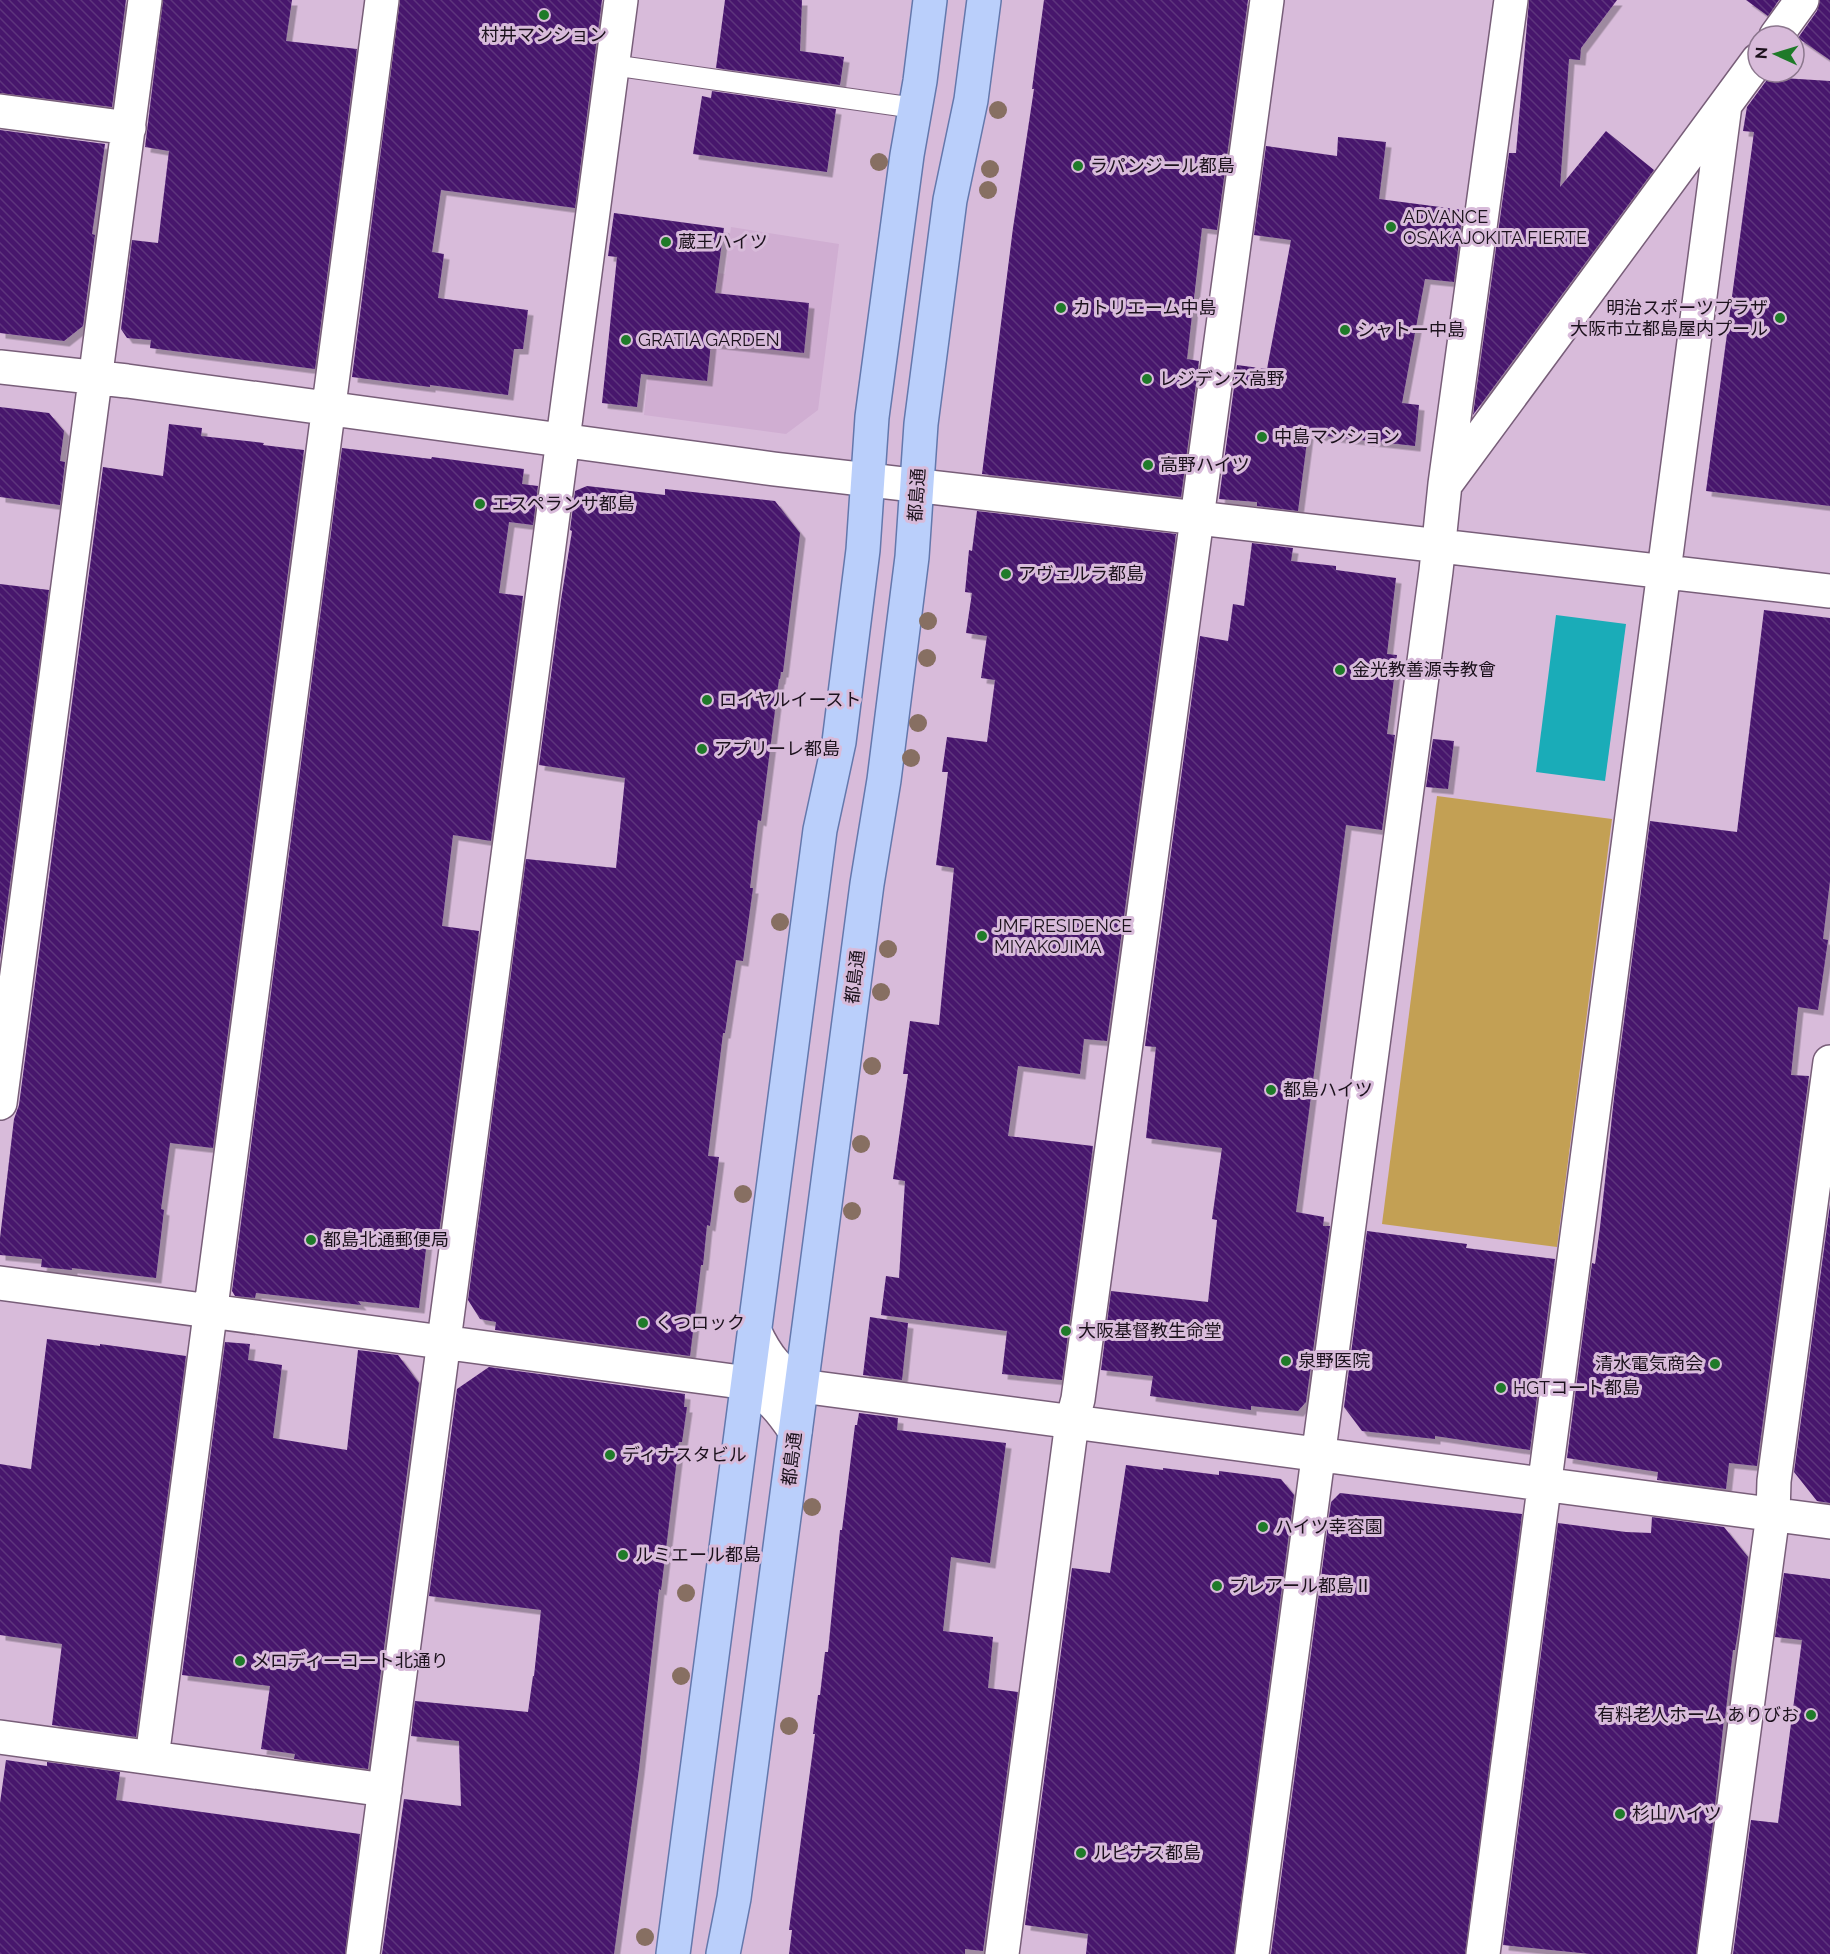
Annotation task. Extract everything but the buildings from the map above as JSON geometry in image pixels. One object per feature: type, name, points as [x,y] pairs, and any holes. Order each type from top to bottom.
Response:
[{"type":"main road","points":[[674,1954],[820,830],[840,731],[863,550],[872,417],[930,0]]},
{"type":"main road","name":"都島通","points":[[723,1954],[734,1898],[866,896],[884,780],[912,556],[921,424],[950,200],[971,100],[984,0]]},
{"type":"street","points":[[0,1103],[145,0]]},
{"type":"street","points":[[152,1758],[382,0]]},
{"type":"street","points":[[363,1954],[621,0]]},
{"type":"street","points":[[1002,1954],[1072,1422],[1078,1399],[1267,0]]},
{"type":"street","points":[[1252,1954],[1439,546],[1445,484],[1511,0]]},
{"type":"street","points":[[1785,24],[1802,0]]},
{"type":"street","points":[[1445,484],[1746,76]]},
{"type":"street","points":[[1483,1954],[1725,105]]},
{"type":"street","points":[[0,111],[129,128]]},
{"type":"street","points":[[0,367],[867,480],[1830,591]]},
{"type":"street","points":[[1714,1954],[1830,1062]]},
{"type":"street","points":[[0,1283],[748,1383],[767,1396],[781,1410],[795,1431]]},
{"type":"street","points":[[755,1332],[764,1351],[775,1366],[801,1386],[1830,1522]]},
{"type":"street","points":[[0,1737],[385,1790]]},
{"type":"lane","points":[[612,65],[915,108]]},
{"type":"shaded area","points":[[731,227],[839,244],[818,410],[786,434],[644,415],[659,266],[725,274]]},
{"type":"shaded area","points":[[1437,796],[1612,819],[1557,1247],[1382,1224]]},
{"type":"water","points":[[1556,615],[1626,624],[1605,781],[1536,772]]},
{"type":"place","name":"村井マンション","points":[[544,15]]},
{"type":"place","name":"ラパンジール都島","points":[[1078,166]]},
{"type":"place","name":"ADVANCE OSAKAJOKITA FIERTE","points":[[1391,227]]},
{"type":"place","name":"蔵王ハイツ","points":[[666,242]]},
{"type":"place","name":"カトリエーム中島","points":[[1061,308]]},
{"type":"place","name":"明治スポーツプラザ 大阪市立都島屋内プール","points":[[1780,318]]},
{"type":"place","name":"シャトー中島","points":[[1345,330]]},
{"type":"place","name":"GRATIA GARDEN","points":[[626,340]]},
{"type":"place","name":"レジデンス高野","points":[[1147,379]]},
{"type":"place","name":"中島マンション","points":[[1262,437]]},
{"type":"place","name":"高野ハイツ","points":[[1148,465]]},
{"type":"place","name":"エスペランサ都島","points":[[480,504]]},
{"type":"place","name":"アヴェルラ都島","points":[[1006,574]]},
{"type":"place","name":"金光教善源寺教會","points":[[1340,670]]},
{"type":"place","name":"ロイヤルイースト","points":[[707,700]]},
{"type":"place","name":"アプリーレ都島","points":[[702,749]]},
{"type":"place","name":"JMF RESIDENCE MIYAKOJIMA","points":[[982,936]]},
{"type":"place","name":"都島ハイツ","points":[[1271,1090]]},
{"type":"place","name":"都島北通郵便局","points":[[311,1240]]},
{"type":"place","name":"くつロック","points":[[643,1323]]},
{"type":"place","name":"大阪基督教生命堂","points":[[1066,1331]]},
{"type":"place","name":"泉野医院","points":[[1286,1361]]},
{"type":"place","name":"清水電気商会","points":[[1715,1364]]},
{"type":"place","name":"HGTコート都島","points":[[1501,1388]]},
{"type":"place","name":"ディナスタビル","points":[[610,1455]]},
{"type":"place","name":"ハイツ幸容園","points":[[1263,1527]]},
{"type":"place","name":"ルミエール都島","points":[[623,1555]]},
{"type":"place","name":"プレアール都島Ⅱ","points":[[1217,1586]]},
{"type":"place","name":"メロディーコート北通り","points":[[240,1661]]},
{"type":"place","name":"有料老人ホーム ありびお","points":[[1811,1715]]},
{"type":"place","name":"杉山ハイツ","points":[[1620,1814]]},
{"type":"place","name":"ルピナス都島","points":[[1081,1853]]}]
